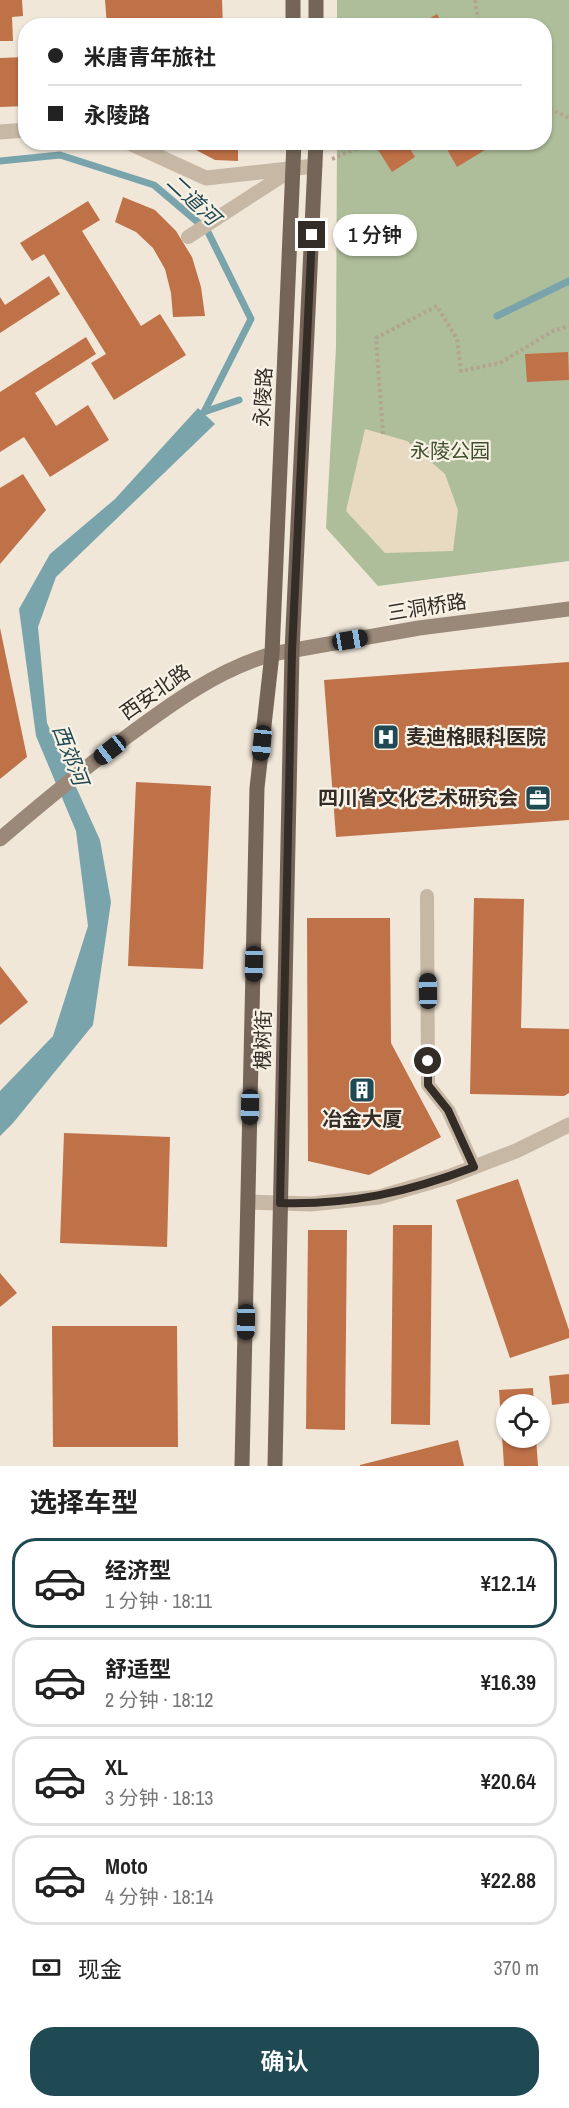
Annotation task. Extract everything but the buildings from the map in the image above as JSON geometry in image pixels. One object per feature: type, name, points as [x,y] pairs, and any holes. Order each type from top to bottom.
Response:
[{"type":"main road","points":[[293,0],[293,18]]},
{"type":"main road","points":[[316,0],[316,18]]},
{"type":"main road","name":"永陵路","points":[[272,654],[294,150]]},
{"type":"main road","name":"永陵路","points":[[292,651],[316,150]]},
{"type":"main road","name":"槐树街","points":[[275,1466],[292,651]]},
{"type":"main road","name":"槐树街","points":[[242,1466],[258,788],[272,654]]},
{"type":"street","points":[[0,132],[18,131]]},
{"type":"street","points":[[145,150],[206,178],[315,166]]},
{"type":"street","name":"三洞桥路","points":[[292,651],[419,628],[569,609]]},
{"type":"street","name":"西安北路","points":[[0,839],[52,795],[171,703],[210,680],[254,660],[292,651]]},
{"type":"street","points":[[248,1202],[311,1204],[379,1197],[448,1177],[516,1151],[569,1125]]},
{"type":"lane","points":[[189,236],[293,169]]},
{"type":"lane","points":[[427,896],[428,1085],[448,1110],[474,1167]]},
{"type":"path","points":[[475,0],[478,18]]},
{"type":"path","points":[[552,110],[569,118]]},
{"type":"path","points":[[315,166],[353,150]]},
{"type":"path","points":[[383,434],[376,338],[437,306],[457,339],[461,371],[500,363],[553,331],[569,326]]},
{"type":"green space","name":"永陵公园","points":[[337,0],[569,0],[569,561],[378,586],[326,528],[336,348],[337,150],[552,150],[552,18],[337,18]]},
{"type":"shaded area","points":[[365,429],[407,441],[445,474],[458,510],[453,551],[385,553],[346,511]]},
{"type":"water","points":[[198,408],[215,424],[56,577],[38,627],[47,723],[100,840],[111,902],[93,1025],[0,1136],[0,1091],[53,1036],[88,926],[76,831],[36,736],[19,609],[50,554],[115,499]]},
{"type":"waterway","name":"二道河","points":[[0,161],[60,155],[154,185],[207,230],[251,319],[204,412],[197,419]]},
{"type":"waterway","points":[[497,316],[569,281]]},
{"type":"waterway","points":[[204,412],[239,400]]},
{"type":"place","name":"麦迪格眼科医院","points":[[386,737]]},
{"type":"place","name":"四川省文化艺术研究会","points":[[538,798]]},
{"type":"place","name":"冶金大厦","points":[[362,1090]]},
{"type":"route","points":[[312,235],[292,651],[280,1203],[311,1204],[379,1197],[474,1167],[448,1110],[428,1085],[428,1061]]},
{"type":"water label","name":"西郊河","points":[[70,755]]}]
